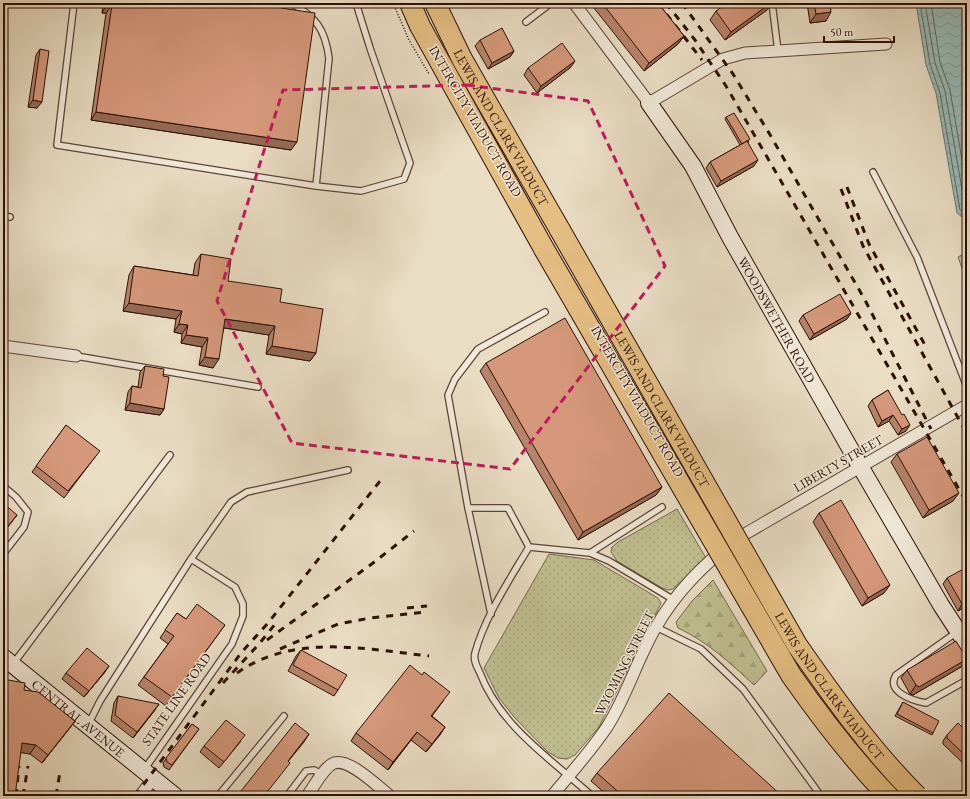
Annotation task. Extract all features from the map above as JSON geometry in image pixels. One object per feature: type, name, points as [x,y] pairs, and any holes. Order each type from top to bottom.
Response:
[{"type":"highway","name":"LEWIS AND CLARK VIADUCT","points":[[410,3],[424,33],[544,249],[761,624],[820,717],[856,763],[888,796]]},
{"type":"highway","name":"LEWIS AND CLARK VIADUCT","points":[[435,3],[462,59],[797,646],[842,708],[875,750],[917,796]]},
{"type":"street","name":"WOODSWETHER ROAD","points":[[574,3],[649,103],[693,166],[730,237],[860,466],[957,632],[967,646]]},
{"type":"street","points":[[649,103],[723,59],[745,53],[886,44]]},
{"type":"street","points":[[3,346],[76,356]]},
{"type":"street","name":"LIBERTY STREET","points":[[725,547],[967,404]]},
{"type":"street","name":"WYOMING STREET","points":[[552,796],[607,727],[620,704],[656,627],[674,600],[725,547]]},
{"type":"street","name":"CENTRAL AVENUE","points":[[8,660],[148,774],[167,794]]},
{"type":"street","points":[[307,796],[333,764],[338,763],[350,765],[390,796]]},
{"type":"street","name":"STATE LINE ROAD","points":[[140,796],[148,774]]},
{"type":"lane","points":[[74,3],[57,145],[316,186],[361,191],[404,179],[410,163],[356,3]]},
{"type":"lane","points":[[291,3],[312,16],[327,42],[329,58],[316,186]]},
{"type":"lane","points":[[526,22],[551,3]]},
{"type":"lane","points":[[772,3],[778,51]]},
{"type":"lane","points":[[873,172],[917,257],[967,387]]},
{"type":"lane","name":"INTERCITY VIADUCT ROAD","points":[[509,200],[743,607]]},
{"type":"lane","points":[[3,216],[10,217]]},
{"type":"lane","points":[[491,614],[468,508],[448,395],[455,380],[478,349],[545,312]]},
{"type":"lane","points":[[76,356],[258,387]]},
{"type":"lane","points":[[8,660],[170,455]]},
{"type":"lane","points":[[88,725],[100,701],[191,558],[231,502],[247,492],[348,470]]},
{"type":"lane","points":[[3,486],[16,497],[28,512],[24,527],[3,554]]},
{"type":"lane","points":[[468,508],[508,508],[529,547]]},
{"type":"lane","points":[[590,553],[662,508]]},
{"type":"lane","points":[[529,547],[590,553],[609,561],[674,600]]},
{"type":"lane","points":[[529,547],[491,614],[475,654],[475,661],[483,682],[499,707],[514,726],[532,744],[592,796]]},
{"type":"lane","name":"STATE LINE ROAD","points":[[148,774],[169,737],[208,676],[232,644],[243,616],[243,604],[235,587],[191,558]]},
{"type":"lane","points":[[656,627],[701,649],[736,680],[821,796]]},
{"type":"lane","points":[[957,632],[896,675],[893,681],[894,685],[905,697],[926,703],[967,680]]},
{"type":"lane","points":[[781,671],[789,684]]},
{"type":"lane","points":[[218,796],[284,716]]},
{"type":"lane","points":[[850,764],[879,796]]},
{"type":"lane","points":[[287,796],[306,771],[314,770],[323,775]]},
{"type":"highlighted area","points":[[467,85],[588,101],[665,266],[510,469],[292,443],[217,301],[283,90]]},
{"type":"green space","points":[[967,252],[967,282],[958,257]]},
{"type":"green space","points":[[677,509],[706,558],[673,589],[669,590],[662,588],[617,561],[611,552],[612,547],[618,542]]},
{"type":"green space","points":[[549,554],[594,560],[658,598],[661,603],[599,727],[575,755],[567,759],[558,758],[548,752],[514,717],[499,698],[484,668]]},
{"type":"green space","points":[[713,580],[767,671],[754,685],[709,646],[678,628],[676,622],[692,601]]},
{"type":"water","points":[[916,3],[967,3],[967,221],[957,213],[936,93],[926,65]]},
{"type":"building","points":[[282,3],[281,8],[315,13],[297,142],[96,112],[112,5],[107,4]]},
{"type":"building","points":[[602,3],[658,3],[684,36],[649,63]]},
{"type":"building","points":[[727,3],[771,3],[731,32],[716,11]]},
{"type":"building","points":[[814,3],[830,3],[831,12],[816,14]]},
{"type":"building","points":[[502,28],[514,51],[492,63],[480,40]]},
{"type":"building","points":[[562,43],[575,61],[541,86],[528,68]]},
{"type":"building","points":[[40,49],[49,51],[42,102],[33,100]]},
{"type":"building","points":[[734,113],[750,139],[742,144],[726,117]]},
{"type":"building","points":[[747,141],[758,160],[721,181],[710,162]]},
{"type":"building","points":[[201,254],[231,259],[228,281],[282,289],[280,302],[323,309],[316,353],[272,346],[275,326],[225,319],[219,359],[205,357],[208,338],[186,335],[188,325],[179,324],[182,311],[129,303],[134,266],[198,276]]},
{"type":"building","points":[[840,294],[851,313],[814,334],[803,315]]},
{"type":"building","points":[[565,318],[662,487],[583,532],[486,363]]},
{"type":"building","points":[[145,366],[164,369],[163,376],[169,377],[164,409],[130,403],[132,386],[141,388]]},
{"type":"building","points":[[888,390],[902,415],[904,414],[910,425],[902,429],[893,415],[882,421],[872,400]]},
{"type":"building","points":[[66,425],[100,451],[68,491],[36,466]]},
{"type":"building","points":[[927,437],[959,493],[929,510],[897,454]]},
{"type":"building","points":[[841,500],[890,585],[868,598],[819,513]]},
{"type":"building","points":[[3,503],[17,515],[3,532]]},
{"type":"building","points":[[967,567],[967,591],[964,592],[967,597],[967,602],[962,604],[947,578]]},
{"type":"building","points":[[197,604],[225,625],[172,697],[144,677],[174,636],[165,630],[177,613],[186,619]]},
{"type":"building","points":[[956,641],[967,659],[919,687],[916,685],[907,670]]},
{"type":"building","points":[[87,648],[109,666],[89,691],[66,673]]},
{"type":"building","points":[[301,650],[347,675],[338,690],[293,665]]},
{"type":"building","points":[[410,665],[422,675],[424,672],[450,692],[431,716],[445,727],[432,744],[417,732],[393,762],[356,733]]},
{"type":"building","points":[[3,679],[25,683],[24,690],[38,692],[75,721],[48,755],[36,745],[22,743],[15,796],[3,796]]},
{"type":"building","points":[[669,693],[782,796],[623,796],[597,773]]},
{"type":"building","points":[[118,696],[159,704],[137,732],[115,715]]},
{"type":"building","points":[[903,702],[939,721],[933,733],[897,714]]},
{"type":"building","points":[[226,720],[245,735],[224,762],[204,746]]},
{"type":"building","points":[[295,723],[309,734],[288,761],[290,763],[264,796],[237,796]]},
{"type":"building","points":[[958,723],[967,732],[967,757],[947,738],[947,735]]},
{"type":"building","points":[[192,724],[199,729],[172,765],[167,762],[166,758]]},
{"type":"railway","points":[[658,3],[702,60]]},
{"type":"railway","points":[[666,3],[695,40],[726,86],[967,503]]},
{"type":"railway","points":[[682,3],[733,74],[769,133],[865,300],[931,429]]},
{"type":"railway","points":[[847,187],[869,244],[925,345]]},
{"type":"railway","points":[[841,189],[863,246],[967,434]]},
{"type":"railway","points":[[135,796],[241,653],[268,623],[384,476]]},
{"type":"railway","points":[[267,640],[373,563],[414,531]]},
{"type":"railway","points":[[407,608],[427,606]]},
{"type":"railway","points":[[280,649],[338,624],[370,618],[426,612]]},
{"type":"railway","points":[[223,683],[276,623]]},
{"type":"railway","points":[[237,673],[259,660],[282,652],[306,648],[355,648],[429,656]]},
{"type":"railway","points":[[16,796],[19,766]]},
{"type":"railway","points":[[23,796],[28,766]]},
{"type":"railway","points":[[56,796],[60,772]]}]
